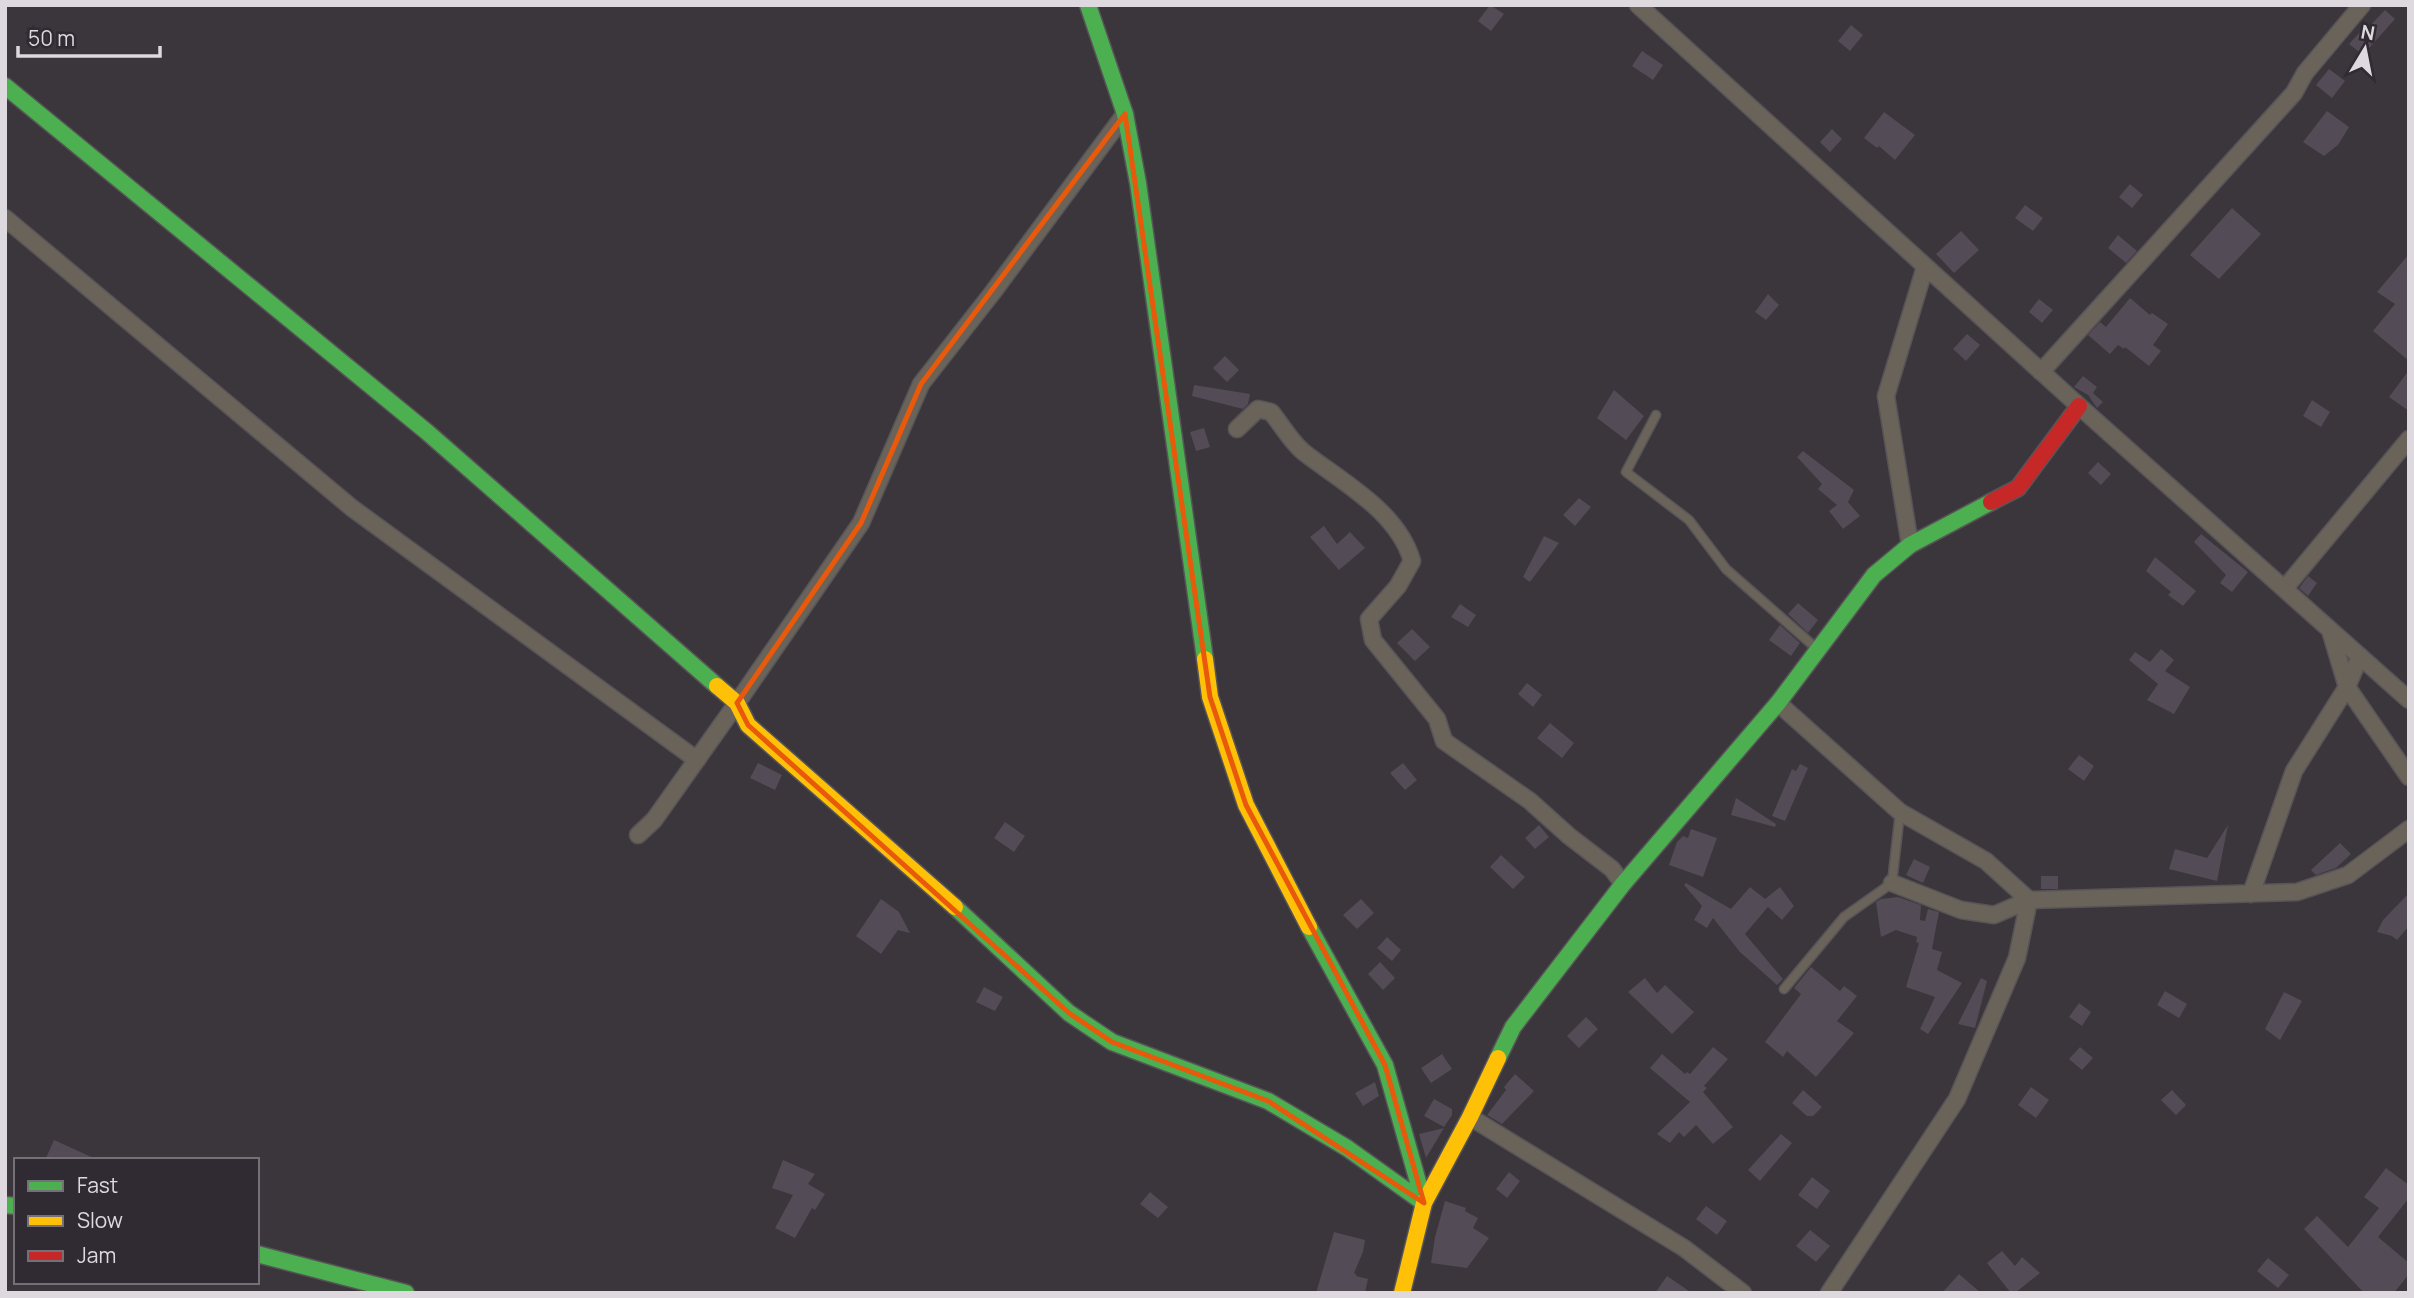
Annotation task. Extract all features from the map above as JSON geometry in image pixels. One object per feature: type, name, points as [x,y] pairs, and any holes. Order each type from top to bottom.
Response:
[{"type":"street","points":[[1088,5],[1125,114],[1138,183],[1210,697],[1247,805],[1320,949],[1385,1065],[1424,1203]]},
{"type":"street","points":[[1638,5],[2041,372],[2409,700]]},
{"type":"street","points":[[2041,372],[2294,93],[2305,73],[2362,5]]},
{"type":"street","points":[[5,86],[427,432],[737,703],[748,725],[976,925],[1069,1013],[1112,1042],[1268,1101],[1347,1148],[1424,1203]]},
{"type":"street","points":[[638,835],[654,820],[697,760],[861,523],[921,384],[1125,114]]},
{"type":"street","points":[[5,218],[352,508],[697,760]]},
{"type":"street","points":[[1910,545],[1886,396],[1926,267]]},
{"type":"street","points":[[1402,1293],[1424,1203],[1470,1117],[1513,1027],[1623,884],[1778,703],[1874,575],[1910,545],[2018,488],[2079,406]]},
{"type":"street","points":[[1237,429],[1258,409],[1271,412],[1303,453],[1326,467],[1384,515],[1407,543],[1412,561],[1398,586],[1369,619],[1373,640],[1437,719],[1444,741],[1530,801],[1612,869],[1623,884]]},
{"type":"street","points":[[2285,588],[2409,439]]},
{"type":"street","points":[[2330,628],[2347,687],[2409,777]]},
{"type":"street","points":[[2251,894],[2294,771],[2347,687],[2360,656]]},
{"type":"street","points":[[1778,703],[1900,812],[1986,861],[2029,900]]},
{"type":"street","points":[[1892,883],[1961,909],[1994,915],[2029,900],[2297,892],[2348,875],[2409,829]]},
{"type":"street","points":[[1829,1293],[1957,1100],[2017,958],[2029,900]]},
{"type":"street","points":[[1470,1117],[1684,1248],[1743,1293]]},
{"type":"street","points":[[259,1255],[406,1293]]},
{"type":"lane","points":[[1656,415],[1626,472],[1689,520],[1726,569],[1818,650]]},
{"type":"lane","points":[[1784,989],[1844,917],[1892,883],[1900,812]]},
{"type":"highlighted area","points":[[1125,114],[1210,697],[1246,805],[1385,1065],[1424,1203],[1268,1101],[1112,1042],[1069,1013],[748,725],[737,703],[861,523],[921,384]]},
{"type":"building","points":[[1490,5],[1504,14],[1491,31],[1478,21]]},
{"type":"building","points":[[2385,10],[2395,19],[2363,55],[2349,44]]},
{"type":"building","points":[[1851,25],[1863,35],[1850,51],[1838,41]]},
{"type":"building","points":[[1642,51],[1663,65],[1653,80],[1632,66]]},
{"type":"building","points":[[2329,69],[2345,81],[2332,98],[2316,85]]},
{"type":"building","points":[[2327,111],[2349,127],[2338,145],[2324,156],[2303,142]]},
{"type":"building","points":[[1884,112],[1915,135],[1895,160],[1879,146],[1877,148],[1864,138]]},
{"type":"building","points":[[1832,129],[1842,139],[1830,152],[1820,142]]},
{"type":"building","points":[[2130,184],[2143,195],[2132,208],[2119,197]]},
{"type":"building","points":[[2025,205],[2043,218],[2033,231],[2015,218]]},
{"type":"building","points":[[2232,208],[2261,234],[2219,279],[2190,255]]},
{"type":"building","points":[[1961,231],[1979,250],[1954,273],[1936,254]]},
{"type":"building","points":[[2118,235],[2137,251],[2126,263],[2108,248]]},
{"type":"building","points":[[2409,254],[2409,361],[2373,331],[2395,304],[2377,292]]},
{"type":"building","points":[[1768,294],[1779,305],[1766,320],[1755,312]]},
{"type":"building","points":[[2130,298],[2150,315],[2152,313],[2168,324],[2153,345],[2161,351],[2149,366],[2125,347],[2124,349],[2118,345],[2110,354],[2088,335],[2100,322],[2106,327]]},
{"type":"building","points":[[2039,299],[2053,310],[2042,323],[2029,312]]},
{"type":"building","points":[[1967,334],[1980,345],[1966,361],[1953,349]]},
{"type":"building","points":[[1225,356],[1239,370],[1227,382],[1213,368]]},
{"type":"building","points":[[2409,370],[2409,411],[2389,397]]},
{"type":"building","points":[[2083,376],[2097,387],[2093,393],[2103,402],[2097,408],[2088,395],[2074,387]]},
{"type":"building","points":[[1194,385],[1250,394],[1248,404],[1243,409],[1192,396]]},
{"type":"building","points":[[1614,390],[1644,416],[1626,440],[1597,418]]},
{"type":"building","points":[[2312,400],[2330,412],[2321,427],[2303,416]]},
{"type":"building","points":[[1204,428],[1210,447],[1196,451],[1190,432]]},
{"type":"building","points":[[1803,451],[1854,490],[1848,502],[1860,516],[1843,529],[1829,511],[1837,505],[1818,489],[1822,484],[1797,457]]},
{"type":"building","points":[[2098,462],[2111,474],[2101,485],[2088,473]]},
{"type":"building","points":[[1579,498],[1591,507],[1575,526],[1563,515]]},
{"type":"building","points":[[1324,526],[1337,544],[1350,532],[1365,548],[1339,570],[1310,537]]},
{"type":"building","points":[[2201,534],[2248,572],[2232,592],[2220,583],[2226,575],[2194,542]]},
{"type":"building","points":[[1544,536],[1559,543],[1530,582],[1523,577]]},
{"type":"building","points":[[2155,557],[2196,591],[2183,606],[2168,595],[2171,592],[2146,571]]},
{"type":"building","points":[[2308,576],[2317,583],[2308,596],[2299,588]]},
{"type":"building","points":[[1798,603],[1818,620],[1808,633],[1788,614]]},
{"type":"building","points":[[1460,604],[1476,615],[1468,627],[1451,617]]},
{"type":"building","points":[[1780,625],[1800,643],[1791,656],[1769,640]]},
{"type":"building","points":[[1412,629],[1430,647],[1415,661],[1397,643]]},
{"type":"building","points":[[2161,649],[2174,660],[2165,671],[2190,687],[2174,714],[2147,700],[2158,684],[2129,660],[2135,652],[2150,662]]},
{"type":"building","points":[[1527,683],[1542,695],[1533,707],[1518,694]]},
{"type":"building","points":[[1550,723],[1574,743],[1562,758],[1537,738]]},
{"type":"building","points":[[2079,755],[2094,766],[2084,781],[2068,769]]},
{"type":"building","points":[[758,763],[782,775],[775,790],[750,778]]},
{"type":"building","points":[[1403,763],[1417,780],[1405,790],[1390,773]]},
{"type":"building","points":[[1800,764],[1808,768],[1785,821],[1772,816],[1792,769],[1796,771]]},
{"type":"building","points":[[1736,798],[1776,824],[1775,827],[1731,815]]},
{"type":"building","points":[[1005,822],[1025,836],[1014,852],[994,838]]},
{"type":"building","points":[[1539,825],[1549,837],[1535,849],[1525,838]]},
{"type":"building","points":[[2228,825],[2217,881],[2169,869],[2175,849],[2207,858]]},
{"type":"building","points":[[1691,829],[1717,838],[1703,877],[1669,865],[1677,842],[1683,836],[1688,838]]},
{"type":"building","points":[[2340,843],[2351,854],[2336,868],[2316,875],[2311,870]]},
{"type":"building","points":[[1501,855],[1525,877],[1513,889],[1490,867]]},
{"type":"building","points":[[1914,859],[1930,867],[1923,883],[1906,875]]},
{"type":"building","points":[[2041,876],[2058,876],[2058,889],[2041,889]]},
{"type":"building","points":[[1686,883],[1731,909],[1750,887],[1765,899],[1780,887],[1794,906],[1782,920],[1768,907],[1745,934],[1783,979],[1777,985],[1740,952],[1713,918],[1707,928],[1694,920],[1702,906],[1684,885]]},
{"type":"building","points":[[2409,893],[2409,926],[2397,940],[2377,932],[2383,920]]},
{"type":"building","points":[[1898,897],[1921,905],[1920,920],[1925,921],[1928,909],[1939,912],[1932,949],[1942,952],[1937,970],[1962,983],[1928,1034],[1920,1029],[1935,997],[1906,987],[1919,943],[1916,942],[1917,937],[1896,930],[1881,937],[1876,902]]},
{"type":"building","points":[[881,899],[899,912],[910,933],[898,930],[881,954],[856,936]]},
{"type":"building","points":[[1361,899],[1374,913],[1357,929],[1343,915]]},
{"type":"building","points":[[1387,937],[1401,950],[1392,961],[1377,948]]},
{"type":"building","points":[[1380,962],[1395,978],[1383,990],[1368,974]]},
{"type":"building","points":[[1811,967],[1840,991],[1844,986],[1857,996],[1837,1021],[1854,1033],[1816,1077],[1787,1051],[1783,1057],[1765,1042],[1801,994],[1794,988]]},
{"type":"building","points":[[1645,978],[1657,993],[1665,985],[1694,1012],[1672,1034],[1628,992]]},
{"type":"building","points":[[1981,978],[1987,981],[1975,1028],[1958,1024]]},
{"type":"building","points":[[984,987],[1003,997],[995,1011],[976,1002]]},
{"type":"building","points":[[2165,991],[2187,1004],[2179,1018],[2157,1005]]},
{"type":"building","points":[[2284,992],[2302,1001],[2280,1040],[2265,1029]]},
{"type":"building","points":[[2079,1003],[2091,1012],[2082,1026],[2069,1017]]},
{"type":"building","points":[[1586,1017],[1598,1029],[1579,1048],[1567,1036]]},
{"type":"building","points":[[1713,1047],[1728,1059],[1704,1086],[1707,1088],[1703,1092],[1733,1127],[1713,1144],[1696,1125],[1684,1137],[1679,1132],[1670,1143],[1657,1134],[1690,1102],[1650,1068],[1662,1054],[1685,1074],[1690,1074]]},
{"type":"building","points":[[2080,1047],[2093,1058],[2082,1070],[2069,1059]]},
{"type":"building","points":[[1442,1054],[1452,1069],[1431,1083],[1421,1068]]},
{"type":"building","points":[[1515,1074],[1534,1091],[1502,1124],[1487,1115]]},
{"type":"building","points":[[1375,1082],[1379,1096],[1363,1106],[1355,1093]]},
{"type":"building","points":[[2031,1087],[2049,1100],[2036,1118],[2018,1105]]},
{"type":"building","points":[[1803,1090],[1822,1107],[1813,1116],[1807,1116],[1792,1103]]},
{"type":"building","points":[[2172,1090],[2186,1105],[2176,1115],[2161,1100]]},
{"type":"building","points":[[1434,1099],[1452,1109],[1452,1115],[1444,1127],[1424,1116]]},
{"type":"building","points":[[1444,1128],[1426,1158],[1419,1134]]},
{"type":"building","points":[[1781,1134],[1792,1143],[1760,1181],[1748,1170]]},
{"type":"building","points":[[54,1140],[94,1158],[46,1158]]},
{"type":"building","points":[[783,1160],[815,1174],[808,1184],[825,1194],[815,1210],[812,1208],[795,1238],[775,1228],[793,1195],[772,1188]]},
{"type":"building","points":[[2386,1168],[2409,1185],[2409,1198],[2378,1237],[2409,1263],[2409,1274],[2394,1293],[2364,1293],[2304,1229],[2317,1216],[2348,1247],[2379,1208],[2364,1197]]},
{"type":"building","points":[[1509,1172],[1520,1181],[1507,1198],[1496,1189]]},
{"type":"building","points":[[1812,1177],[1830,1191],[1817,1209],[1798,1195]]},
{"type":"building","points":[[1150,1192],[1168,1207],[1158,1218],[1140,1204]]},
{"type":"building","points":[[1445,1201],[1466,1208],[1465,1211],[1478,1218],[1473,1228],[1489,1238],[1467,1268],[1431,1263]]},
{"type":"building","points":[[1706,1206],[1727,1221],[1717,1235],[1696,1219]]},
{"type":"building","points":[[1810,1230],[1830,1246],[1816,1262],[1796,1246]]},
{"type":"building","points":[[1334,1232],[1365,1240],[1354,1273],[1368,1279],[1365,1293],[1316,1293]]},
{"type":"building","points":[[2002,1251],[2015,1266],[2022,1257],[2040,1273],[2015,1293],[2011,1293],[1987,1263]]},
{"type":"building","points":[[2268,1258],[2289,1275],[2278,1288],[2257,1271]]},
{"type":"building","points":[[1959,1274],[1981,1293],[1942,1293]]},
{"type":"building","points":[[1667,1276],[1692,1293],[1655,1293]]},
{"type":"traffic: fast","points":[[1088,5],[1125,114],[1138,183],[1205,659]]},
{"type":"traffic: fast","points":[[5,86],[427,432],[717,686]]},
{"type":"traffic: fast","points":[[1498,1058],[1513,1027],[1623,884],[1778,703],[1874,575],[1910,545],[1991,502]]},
{"type":"traffic: fast","points":[[955,907],[1069,1013],[1112,1042],[1268,1101],[1347,1148],[1424,1203]]},
{"type":"traffic: fast","points":[[1309,927],[1385,1065],[1424,1203]]},
{"type":"traffic: fast","points":[[5,1205],[14,1206]]},
{"type":"traffic: fast","points":[[259,1255],[406,1293]]},
{"type":"traffic: slow","points":[[1205,659],[1210,697],[1246,805],[1309,927]]},
{"type":"traffic: slow","points":[[717,686],[737,703],[748,725],[955,907]]},
{"type":"traffic: slow","points":[[1402,1293],[1424,1203],[1498,1058]]},
{"type":"traffic: jam","points":[[1991,502],[2018,488],[2079,406]]}]
